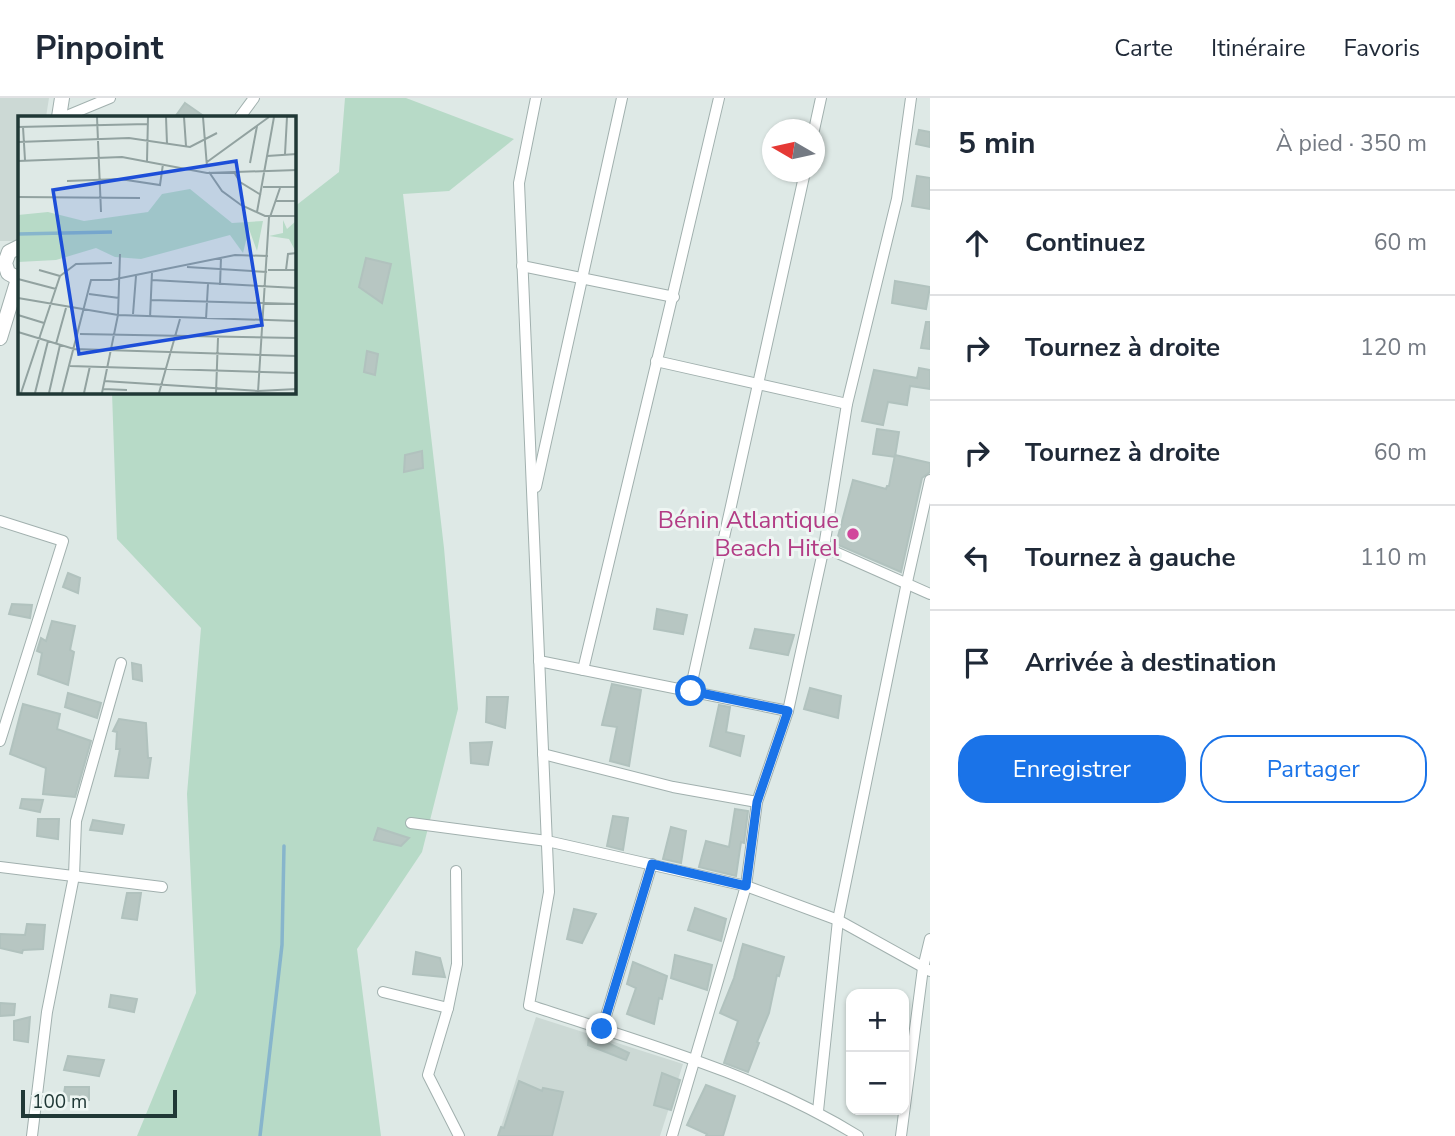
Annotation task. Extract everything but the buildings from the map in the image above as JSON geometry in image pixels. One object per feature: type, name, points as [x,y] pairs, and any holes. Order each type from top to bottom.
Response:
[{"type":"street","points":[[62,98],[62,116]]},
{"type":"street","points":[[65,116],[110,98]]},
{"type":"street","points":[[241,116],[254,98]]},
{"type":"street","points":[[536,98],[519,183],[549,892],[529,1005],[695,1060],[818,1111],[858,1136]]},
{"type":"street","points":[[532,503],[622,98]]},
{"type":"street","points":[[583,670],[656,361],[674,297],[719,98]]},
{"type":"street","points":[[816,119],[821,98]]},
{"type":"street","points":[[672,1136],[746,886],[757,802],[788,711],[824,547],[847,404],[897,199],[911,98]]},
{"type":"street","points":[[691,691],[803,182]]},
{"type":"street","points":[[18,248],[9,252],[3,262],[8,273],[18,278]]},
{"type":"street","points":[[522,266],[674,297]]},
{"type":"street","points":[[0,338],[18,282]]},
{"type":"street","points":[[656,361],[847,404]]},
{"type":"street","points":[[818,1111],[838,920],[930,480]]},
{"type":"street","points":[[0,521],[63,541],[0,741]]},
{"type":"street","points":[[824,547],[930,594]]},
{"type":"street","points":[[539,661],[788,711]]},
{"type":"street","points":[[32,1136],[47,1012],[74,876],[76,821],[121,663]]},
{"type":"street","points":[[543,754],[673,787],[757,802]]},
{"type":"street","points":[[411,823],[547,841],[746,886],[838,920],[927,970]]},
{"type":"street","points":[[602,1029],[652,864]]},
{"type":"street","points":[[0,867],[162,887]]},
{"type":"street","points":[[456,871],[457,964],[448,1008],[428,1076],[459,1136]]},
{"type":"street","points":[[901,1136],[930,939]]},
{"type":"street","points":[[383,992],[448,1008]]},
{"type":"shaded area","points":[[0,98],[49,98],[46,116],[18,116],[18,241],[0,241]]},
{"type":"shaded area","points":[[536,1017],[683,1064],[660,1136],[498,1136]]},
{"type":"green space","points":[[345,98],[406,98],[514,139],[449,191],[403,194],[444,548],[458,709],[422,852],[357,949],[381,1136],[137,1136],[196,993],[187,794],[201,628],[117,539],[112,394],[296,394],[296,205],[339,172]]},
{"type":"waterway","points":[[260,1136],[282,945],[284,846]]},
{"type":"place","name":"Bénin Atlantique Beach Hitel","points":[[853,534]]},
{"type":"route","points":[[602,1029],[652,864],[746,886],[757,802],[788,711],[691,691]]}]
